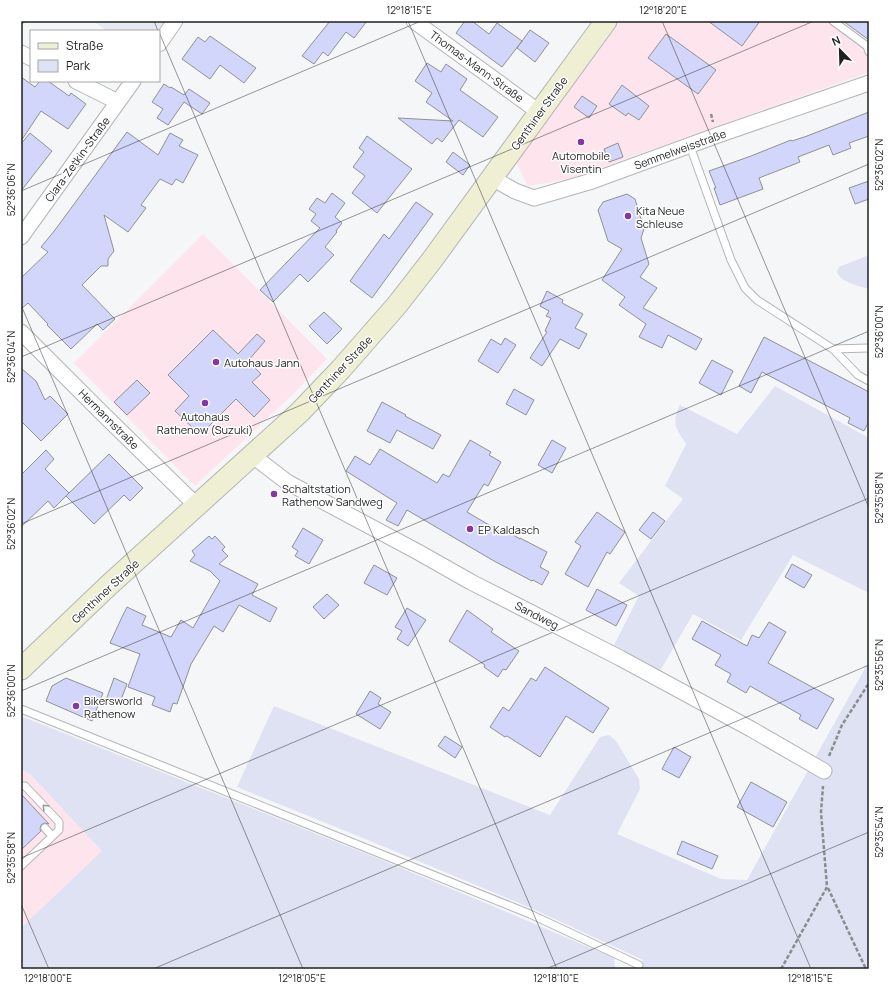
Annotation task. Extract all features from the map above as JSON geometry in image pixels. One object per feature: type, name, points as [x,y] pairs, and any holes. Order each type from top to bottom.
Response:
[{"type":"main road","name":"Genthiner Straße","points":[[21,669],[109,586],[300,412],[374,332],[432,260],[606,21]]},
{"type":"street","points":[[160,43],[175,21]]},
{"type":"street","name":"Thomas-Mann-Straße","points":[[414,21],[539,112]]},
{"type":"street","points":[[21,53],[30,58]]},
{"type":"street","points":[[78,82],[118,102]]},
{"type":"street","name":"Clara-Zetkin-Straße","points":[[21,237],[132,82]]},
{"type":"street","name":"Semmelweisstraße","points":[[492,178],[515,191],[534,198],[592,181],[869,83]]},
{"type":"street","name":"Hermannstraße","points":[[21,332],[197,506]]},
{"type":"street","name":"Sandweg","points":[[253,456],[287,482],[471,582],[620,658],[751,729],[824,771]]},
{"type":"lane","points":[[833,21],[867,46],[869,52]]},
{"type":"lane","points":[[690,146],[732,260],[745,288],[757,300],[833,349],[858,375],[869,381]]},
{"type":"lane","points":[[833,349],[869,348]]},
{"type":"lane","points":[[21,709],[530,914],[639,965]]},
{"type":"lane","points":[[21,786],[25,786],[59,822],[59,830],[21,866]]},
{"type":"lane","points":[[45,828],[52,836]]},
{"type":"path","points":[[866,969],[827,887],[821,812],[824,771],[842,725],[869,683]]},
{"type":"path","points":[[781,969],[827,887]]},
{"type":"shaded area","points":[[93,21],[165,21],[159,30],[106,30]]},
{"type":"shaded area","points":[[616,21],[840,21],[869,42],[869,72],[569,179],[528,186],[515,160]]},
{"type":"shaded area","points":[[203,234],[327,359],[292,395],[195,486],[74,363]]},
{"type":"shaded area","points":[[21,769],[30,774],[103,851],[21,928]]},
{"type":"green space","points":[[869,255],[869,289],[846,281],[837,272],[839,267]]},
{"type":"green space","points":[[775,386],[869,438],[869,593],[793,555],[741,640],[693,614],[660,671],[614,645],[639,596],[619,583],[683,499],[665,486],[686,444],[676,426],[675,419],[678,409],[680,405],[737,434]]},
{"type":"green space","points":[[869,661],[869,969],[640,969],[643,960],[531,908],[237,787],[274,706],[550,815],[600,737],[609,735],[616,741],[639,779],[640,789],[617,834],[721,879],[747,880]]},
{"type":"green space","points":[[21,716],[372,856],[488,904],[614,958],[615,969],[21,969],[21,928],[102,851],[30,774],[21,769]]},
{"type":"building","points":[[330,21],[367,21],[354,38],[346,32],[328,56],[323,52],[314,64],[302,56]]},
{"type":"building","points":[[465,21],[472,21],[489,34],[497,23],[522,41],[502,67],[456,33]]},
{"type":"building","points":[[708,21],[760,21],[742,46]]},
{"type":"building","points":[[843,21],[869,21],[869,40]]},
{"type":"building","points":[[530,30],[549,43],[535,62],[517,48]]},
{"type":"building","points":[[666,34],[716,70],[698,94],[648,58]]},
{"type":"building","points":[[210,36],[256,68],[244,83],[220,65],[210,79],[182,59],[198,37],[205,42]]},
{"type":"building","points":[[427,63],[441,72],[446,64],[467,79],[460,90],[498,117],[483,137],[459,120],[442,142],[437,138],[432,144],[398,118],[453,121],[426,102],[432,93],[415,81]]},
{"type":"building","points":[[21,77],[35,87],[39,82],[49,82],[69,96],[71,93],[86,104],[68,129],[41,111],[21,141]]},
{"type":"building","points":[[164,84],[184,95],[189,89],[210,103],[202,114],[184,102],[168,125],[157,118],[163,109],[152,102]]},
{"type":"building","points":[[622,85],[649,106],[639,120],[628,113],[626,116],[609,104]]},
{"type":"building","points":[[582,96],[597,106],[589,118],[574,107]]},
{"type":"building","points":[[869,112],[869,136],[849,143],[851,148],[833,155],[829,145],[798,157],[800,162],[759,178],[763,189],[720,205],[714,188],[716,188],[709,171]]},
{"type":"building","points":[[127,132],[158,155],[170,133],[183,140],[179,146],[198,155],[183,183],[176,179],[172,185],[160,179],[141,205],[146,208],[128,232],[104,215],[114,251],[108,259],[108,266],[101,266],[82,285],[115,319],[103,330],[97,324],[71,349],[28,303],[21,309],[21,278],[48,252],[41,247]]},
{"type":"building","points":[[30,133],[52,151],[21,191],[21,144]]},
{"type":"building","points":[[367,136],[412,169],[377,213],[352,193],[365,176],[353,167],[364,152],[359,148]]},
{"type":"building","points":[[618,143],[623,157],[609,162],[604,149]]},
{"type":"building","points":[[453,152],[470,165],[463,175],[446,162]]},
{"type":"building","points":[[869,181],[869,199],[855,204],[849,188]]},
{"type":"building","points":[[332,193],[345,203],[335,217],[342,223],[325,247],[334,255],[308,282],[300,274],[273,302],[260,290],[320,228],[311,221],[316,214],[309,209],[317,198],[325,203]]},
{"type":"building","points":[[627,194],[635,199],[644,229],[641,238],[649,264],[640,277],[657,288],[643,308],[702,339],[696,350],[668,335],[662,348],[639,337],[646,324],[619,305],[625,297],[602,280],[622,249],[608,241],[598,210],[603,202]]},
{"type":"building","points":[[416,202],[433,214],[372,298],[350,281],[384,234],[389,239]]},
{"type":"building","points":[[547,291],[563,300],[562,303],[583,314],[575,328],[587,334],[579,349],[560,339],[542,366],[530,358],[547,332],[545,331],[551,318],[546,316],[549,311],[540,306]]},
{"type":"building","points":[[324,312],[342,329],[327,344],[309,326]]},
{"type":"building","points":[[213,330],[238,354],[257,334],[265,341],[248,361],[261,374],[252,382],[270,400],[254,417],[236,399],[205,430],[195,430],[175,411],[189,396],[168,375]]},
{"type":"building","points":[[764,337],[869,392],[869,421],[864,431],[848,423],[850,418],[762,372],[751,393],[739,386]]},
{"type":"building","points":[[505,338],[516,345],[498,373],[478,361],[491,339],[501,345]]},
{"type":"building","points":[[712,360],[733,371],[721,395],[699,383]]},
{"type":"building","points":[[21,368],[36,381],[45,400],[50,396],[68,414],[41,441],[21,421]]},
{"type":"building","points":[[137,380],[150,393],[127,415],[114,402]]},
{"type":"building","points":[[514,389],[534,400],[526,415],[506,404]]},
{"type":"building","points":[[382,402],[441,435],[433,449],[397,430],[390,443],[367,431]]},
{"type":"building","points":[[470,440],[491,452],[489,455],[501,462],[488,486],[484,484],[467,512],[501,532],[503,529],[547,552],[540,567],[549,572],[542,585],[494,561],[407,510],[398,526],[386,520],[397,503],[346,471],[355,456],[370,465],[380,449],[437,483],[443,474],[449,477]]},
{"type":"building","points":[[552,440],[566,448],[552,473],[538,465]]},
{"type":"building","points":[[46,450],[54,459],[45,469],[69,493],[54,508],[48,501],[21,527],[21,475]]},
{"type":"building","points":[[109,454],[143,488],[130,501],[124,495],[94,524],[66,496]]},
{"type":"building","points":[[597,512],[625,532],[610,554],[607,552],[588,587],[565,574],[581,546],[575,542]]},
{"type":"building","points":[[653,512],[665,521],[651,539],[639,530]]},
{"type":"building","points":[[303,528],[323,540],[309,564],[295,556],[298,551],[292,547]]},
{"type":"building","points":[[209,536],[212,539],[215,536],[225,547],[222,550],[228,556],[219,564],[258,584],[252,595],[277,608],[270,622],[239,605],[223,632],[214,626],[191,664],[177,704],[173,703],[170,712],[152,705],[155,697],[128,687],[140,654],[110,643],[127,607],[146,616],[142,625],[171,637],[181,620],[193,628],[220,581],[210,571],[190,561],[195,555],[192,551]]},
{"type":"building","points":[[792,564],[812,575],[804,588],[785,577]]},
{"type":"building","points":[[374,565],[397,578],[387,595],[364,583]]},
{"type":"building","points":[[597,589],[627,605],[616,626],[586,610]]},
{"type":"building","points":[[327,594],[339,605],[324,619],[313,607]]},
{"type":"building","points":[[407,608],[426,620],[408,646],[397,639],[402,631],[395,627]]},
{"type":"building","points":[[467,610],[493,629],[491,632],[519,651],[506,670],[503,669],[498,677],[484,667],[485,665],[449,641]]},
{"type":"building","points":[[702,621],[747,646],[752,635],[759,638],[769,622],[786,632],[768,663],[834,699],[817,729],[799,719],[801,715],[750,686],[746,693],[727,682],[731,674],[715,665],[721,655],[692,639]]},
{"type":"building","points":[[545,667],[609,708],[593,733],[566,716],[540,757],[490,727],[503,707],[509,711],[531,678],[536,681]]},
{"type":"building","points":[[66,678],[103,693],[92,721],[46,701],[52,686]]},
{"type":"building","points":[[114,678],[127,684],[119,705],[106,700]]},
{"type":"building","points":[[370,691],[381,698],[378,704],[391,712],[380,729],[356,714]]},
{"type":"building","points":[[445,736],[462,747],[455,758],[438,746]]},
{"type":"building","points":[[674,747],[691,757],[679,778],[662,769]]},
{"type":"building","points":[[751,782],[787,802],[773,827],[737,807]]},
{"type":"building","points":[[21,794],[49,824],[44,823],[41,825],[41,831],[21,850]]},
{"type":"building","points":[[682,841],[718,856],[712,869],[677,854]]},
{"type":"place","name":"Automobile Visentin","points":[[581,142]]},
{"type":"place","name":"Kita Neue Schleuse","points":[[628,216]]},
{"type":"place","name":"Autohaus Jann","points":[[216,362]]},
{"type":"place","name":"Autohaus Rathenow (Suzuki)","points":[[205,403]]},
{"type":"place","name":"Schaltstation Rathenow Sandweg","points":[[274,494]]},
{"type":"place","name":"EP Kaldasch","points":[[470,529]]},
{"type":"place","name":"Bikersworld Rathenow","points":[[76,706]]}]
